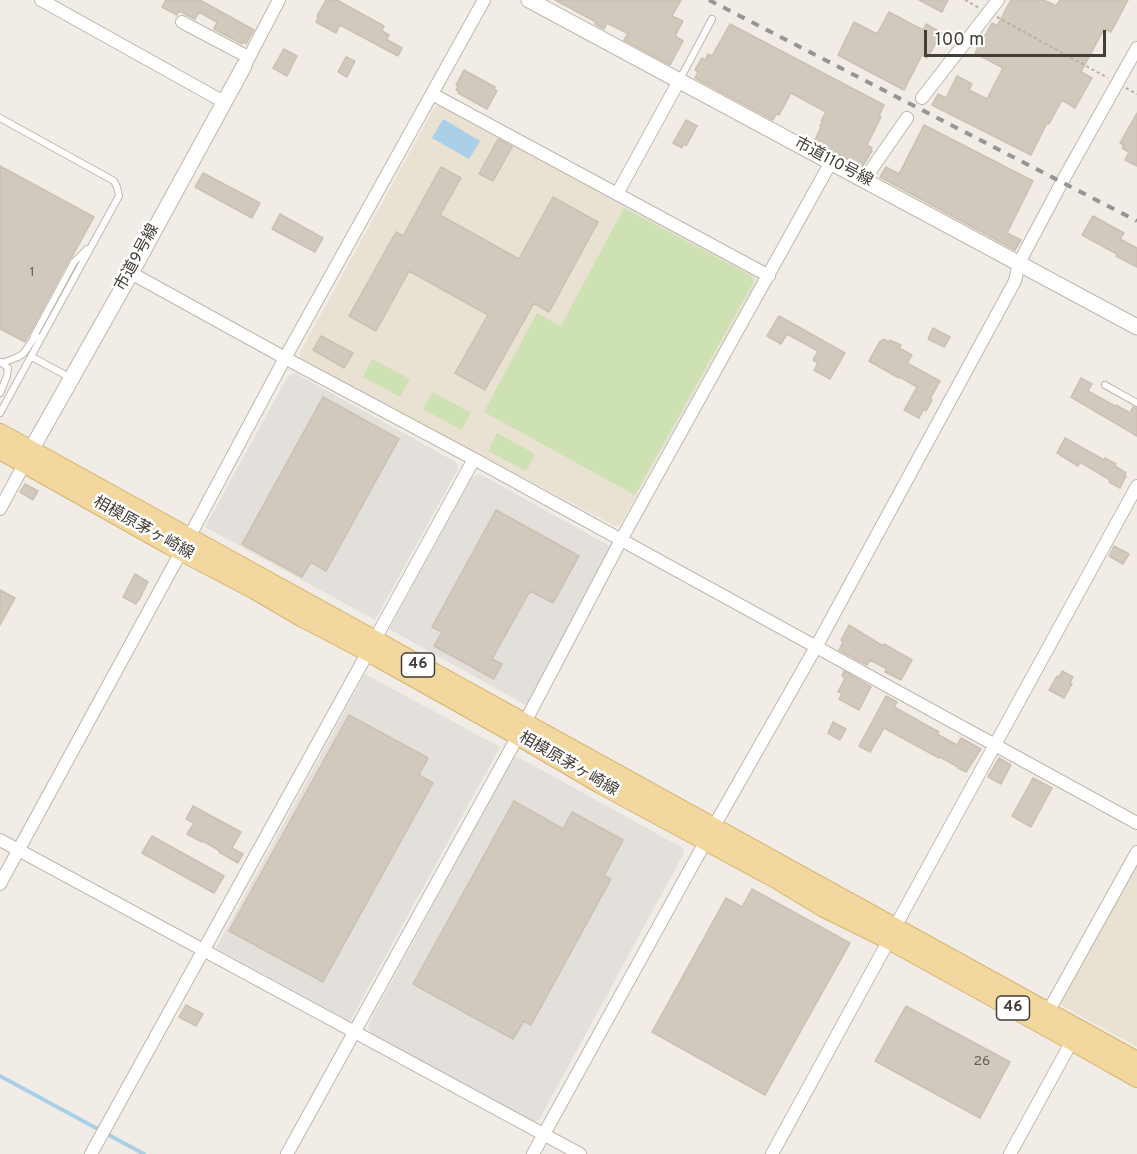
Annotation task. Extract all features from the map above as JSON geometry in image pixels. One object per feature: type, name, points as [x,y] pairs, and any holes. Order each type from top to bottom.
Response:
[{"type":"main road","name":"相模原茅ヶ崎線","points":[[0,433],[28,457],[185,544],[255,590],[367,653],[521,730],[602,785],[710,834],[776,879],[825,908],[892,934],[1048,1012],[1137,1061]]},
{"type":"main road","name":"相模原茅ヶ崎線","points":[[0,450],[28,457]]},
{"type":"main road","name":"相模原茅ヶ崎線","points":[[892,934],[1137,1078]]},
{"type":"street","points":[[40,0],[224,102]]},
{"type":"street","points":[[182,22],[246,61],[279,0]]},
{"type":"street","points":[[0,884],[285,358],[484,0]]},
{"type":"street","name":"市道110号線","points":[[529,0],[1137,327]]},
{"type":"street","points":[[922,98],[998,0]]},
{"type":"street","points":[[533,1154],[816,647],[1015,281],[1019,263],[1062,182],[1137,48]]},
{"type":"street","name":"市道9号線","points":[[28,457],[246,61]]},
{"type":"street","points":[[617,194],[679,81]]},
{"type":"street","points":[[432,94],[769,276]]},
{"type":"street","points":[[864,180],[907,118]]},
{"type":"street","points":[[287,1154],[521,730],[621,540],[831,162]]},
{"type":"street","points":[[131,273],[1137,823]]},
{"type":"street","points":[[0,509],[28,457]]},
{"type":"street","points":[[91,1154],[474,459]]},
{"type":"street","points":[[772,1154],[1137,486]]},
{"type":"street","points":[[0,840],[580,1154]]},
{"type":"street","points":[[1048,1012],[1137,852]]},
{"type":"street","points":[[1010,1154],[1072,1041]]},
{"type":"lane","points":[[679,81],[712,19]]},
{"type":"lane","points":[[0,118],[114,181],[118,196],[0,413]]},
{"type":"lane","points":[[1,362],[24,353],[74,262],[95,239]]},
{"type":"lane","points":[[34,336],[53,318]]},
{"type":"lane","points":[[32,357],[71,378]]},
{"type":"lane","points":[[0,393],[8,368],[1,362]]},
{"type":"lane","points":[[1105,385],[1137,403]]},
{"type":"path","points":[[965,0],[1137,94]]},
{"type":"shaded area","points":[[441,104],[755,274],[756,283],[620,525],[615,526],[302,360],[299,354],[434,108]]},
{"type":"shaded area","points":[[295,373],[456,462],[458,469],[375,620],[205,527],[288,376]]},
{"type":"shaded area","points":[[480,474],[608,545],[610,552],[526,705],[389,629],[472,477]]},
{"type":"shaded area","points":[[365,674],[500,747],[350,1021],[216,948]]},
{"type":"shaded area","points":[[518,757],[683,848],[684,853],[539,1120],[534,1122],[370,1033],[368,1025],[513,758]]},
{"type":"shaded area","points":[[1137,859],[1137,1047],[1061,1005],[1060,1001]]},
{"type":"green space","points":[[624,208],[752,276],[753,283],[635,495],[484,412],[537,313],[561,326]]},
{"type":"green space","points":[[372,359],[410,379],[400,397],[363,377]]},
{"type":"green space","points":[[433,392],[471,413],[461,430],[423,409]]},
{"type":"green space","points":[[497,433],[535,454],[526,471],[488,451]]},
{"type":"water","points":[[443,119],[480,141],[469,159],[432,138]]},
{"type":"building","points":[[166,0],[200,0],[254,30],[246,44],[243,42],[242,44],[214,29],[217,22],[199,12],[195,19],[179,11],[177,15],[162,7]]},
{"type":"building","points":[[326,0],[337,0],[384,26],[382,31],[389,35],[386,39],[402,48],[398,56],[340,25],[336,33],[316,22]]},
{"type":"building","points":[[555,0],[681,0],[672,16],[683,21],[675,36],[683,41],[670,65],[624,40],[628,34],[625,32],[607,23],[604,29],[595,24],[596,22]]},
{"type":"building","points":[[919,0],[948,0],[942,12]]},
{"type":"building","points":[[1011,0],[1044,0],[1056,6],[1060,0],[1128,0],[1111,32],[1104,29],[1081,72],[1092,78],[1075,108],[1062,100],[1031,155],[932,105],[938,94],[946,98],[957,76],[972,84],[969,90],[987,99],[1003,68],[975,53],[992,23],[997,26]]},
{"type":"building","points":[[889,12],[923,30],[926,24],[942,33],[927,58],[922,55],[904,90],[838,55],[854,22],[877,34]]},
{"type":"building","points":[[730,24],[884,105],[879,116],[881,117],[867,145],[872,148],[872,151],[862,167],[814,142],[826,112],[791,93],[779,115],[776,114],[773,120],[695,78],[698,72],[695,70],[702,58],[705,60],[708,54],[712,56]]},
{"type":"building","points":[[284,49],[297,56],[287,76],[273,68]]},
{"type":"building","points":[[346,57],[355,61],[347,77],[338,72]]},
{"type":"building","points":[[464,70],[495,87],[497,91],[487,109],[456,90],[458,87],[456,85]]},
{"type":"building","points":[[1137,113],[1137,166],[1125,160],[1129,152],[1122,148],[1124,145],[1120,143]]},
{"type":"building","points":[[686,120],[697,126],[686,146],[683,144],[682,148],[673,143]]},
{"type":"building","points":[[924,125],[1033,181],[1007,233],[1021,240],[1015,250],[880,177],[886,167],[899,174]]},
{"type":"building","points":[[498,139],[512,147],[493,181],[479,174]]},
{"type":"building","points":[[0,166],[94,217],[25,342],[0,329]]},
{"type":"building","points":[[441,167],[461,178],[440,215],[519,259],[553,197],[598,222],[549,312],[534,303],[485,390],[455,373],[488,315],[409,271],[376,331],[349,316],[396,232],[403,236]]},
{"type":"building","points":[[203,173],[260,203],[252,218],[195,187]]},
{"type":"building","points":[[280,214],[323,238],[315,252],[272,229]]},
{"type":"building","points":[[1093,216],[1124,233],[1120,239],[1137,248],[1137,267],[1082,235]]},
{"type":"building","points":[[779,316],[845,353],[830,379],[814,370],[818,363],[813,360],[818,351],[787,334],[781,344],[767,336]]},
{"type":"building","points":[[933,328],[950,337],[944,347],[928,339]]},
{"type":"building","points":[[321,336],[353,353],[344,368],[313,350]]},
{"type":"building","points":[[883,339],[901,345],[899,348],[912,355],[907,363],[940,381],[926,411],[924,409],[919,418],[904,410],[917,387],[869,361]]},
{"type":"building","points":[[1081,378],[1092,384],[1088,391],[1115,406],[1130,413],[1133,407],[1137,408],[1137,436],[1071,397]]},
{"type":"building","points":[[323,397],[399,439],[326,571],[311,562],[302,577],[242,544]]},
{"type":"building","points":[[1065,438],[1104,460],[1105,458],[1116,464],[1115,466],[1126,473],[1120,488],[1080,462],[1078,466],[1057,453]]},
{"type":"building","points":[[25,484],[38,491],[33,500],[20,492]]},
{"type":"building","points":[[496,510],[579,556],[553,603],[530,591],[492,659],[502,664],[494,679],[434,646],[442,632],[432,627]]},
{"type":"building","points":[[1114,546],[1129,554],[1123,564],[1109,556]]},
{"type":"building","points":[[135,574],[148,582],[136,604],[123,597]]},
{"type":"building","points":[[0,590],[15,598],[0,625]]},
{"type":"building","points":[[849,625],[883,646],[884,644],[912,660],[901,680],[885,672],[887,669],[870,660],[867,665],[839,650],[843,642],[841,640]]},
{"type":"building","points":[[844,671],[871,687],[859,710],[839,699],[842,693],[838,692],[845,678],[842,676]]},
{"type":"building","points":[[1062,671],[1073,677],[1070,683],[1072,684],[1064,698],[1049,690]]},
{"type":"building","points":[[886,696],[897,702],[894,707],[939,732],[937,734],[957,745],[961,738],[981,749],[966,772],[884,728],[870,752],[859,746]]},
{"type":"building","points":[[349,715],[428,758],[419,775],[433,783],[323,982],[229,931]]},
{"type":"building","points":[[833,722],[846,729],[840,740],[828,733]]},
{"type":"building","points":[[999,758],[1011,765],[1001,784],[988,777]]},
{"type":"building","points":[[1033,778],[1052,788],[1031,827],[1012,816]]},
{"type":"building","points":[[514,801],[563,829],[572,812],[623,840],[604,876],[611,879],[531,1025],[524,1021],[513,1039],[413,984]]},
{"type":"building","points":[[193,806],[241,832],[232,848],[243,854],[238,863],[203,841],[187,834],[194,823],[186,819]]},
{"type":"building","points":[[152,836],[224,876],[214,893],[142,853]]},
{"type":"building","points":[[752,889],[850,943],[765,1095],[652,1032],[726,898],[742,907]]},
{"type":"building","points":[[186,1005],[203,1014],[196,1026],[179,1017]]},
{"type":"building","points":[[906,1006],[1010,1062],[980,1118],[875,1061]]},
{"type":"waterway","points":[[0,1076],[144,1154]]},
{"type":"railway","points":[[709,0],[1137,221]]}]
